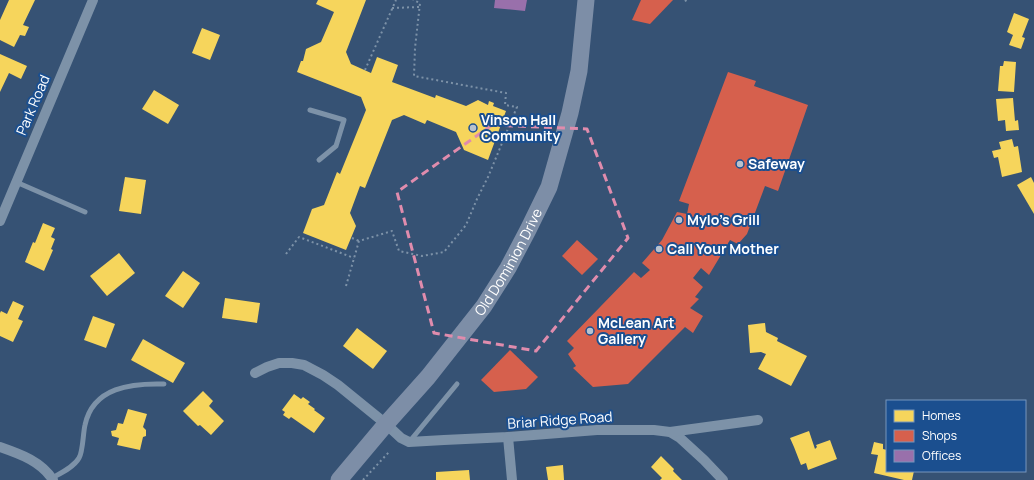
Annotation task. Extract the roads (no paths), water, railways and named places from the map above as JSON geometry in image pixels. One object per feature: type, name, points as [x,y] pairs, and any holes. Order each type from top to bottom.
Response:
[{"type":"main road","name":"Old Dominion Drive","points":[[339,480],[439,364],[484,306],[508,268],[528,230],[549,187],[570,113],[579,71],[586,0]]},
{"type":"street","name":"Park Road","points":[[0,221],[93,0]]},
{"type":"street","points":[[255,373],[266,367],[279,363],[304,365],[338,385],[401,438],[409,442]]},
{"type":"street","name":"Briar Ridge Road","points":[[409,442],[508,438],[597,430],[654,430],[670,432],[758,420]]},
{"type":"street","points":[[670,432],[680,438],[723,480]]},
{"type":"street","points":[[508,438],[512,480]]},
{"type":"street","points":[[0,447],[35,462],[46,470],[53,479]]},
{"type":"lane","points":[[310,110],[344,120],[336,146],[319,160]]},
{"type":"lane","points":[[16,182],[85,212]]},
{"type":"lane","points":[[53,479],[79,458],[87,414],[94,404],[103,396],[117,389],[135,384],[164,384]]},
{"type":"lane","points":[[409,442],[457,384]]},
{"type":"place","name":"Vinson Hall Community","points":[[473,128]]},
{"type":"place","name":"Safeway","points":[[740,164]]},
{"type":"place","name":"Mylo's Grill","points":[[679,220]]},
{"type":"place","name":"Call Your Mother","points":[[659,249]]},
{"type":"place","name":"McLean Art Gallery","points":[[590,331]]}]
